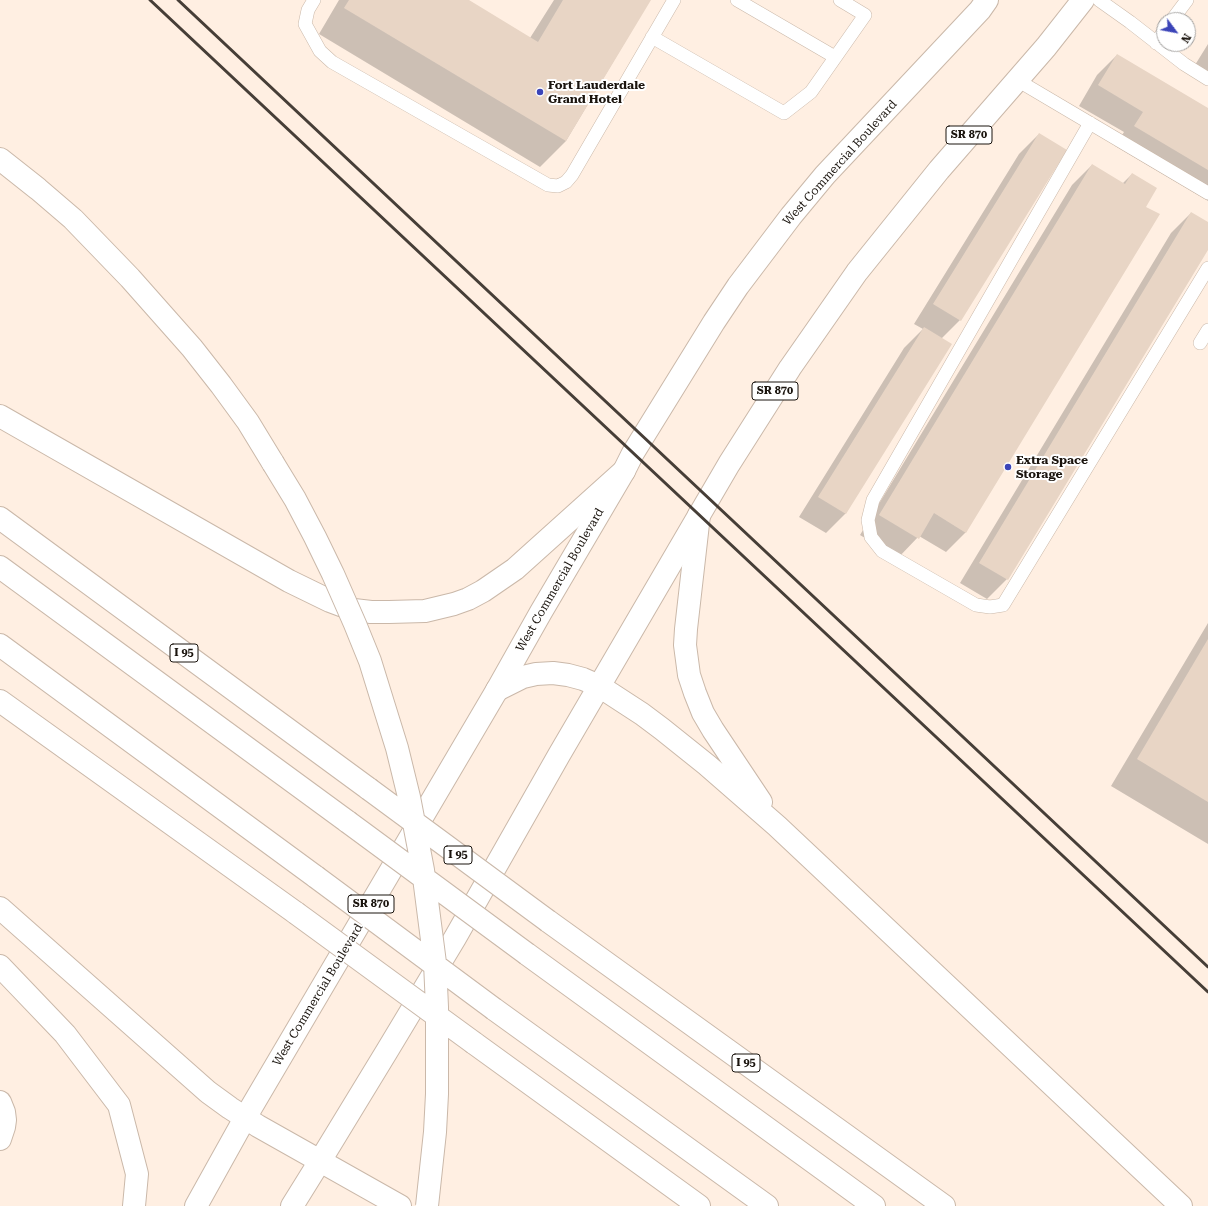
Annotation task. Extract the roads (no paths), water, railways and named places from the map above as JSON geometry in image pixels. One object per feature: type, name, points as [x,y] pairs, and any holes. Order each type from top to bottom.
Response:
[{"type":"main road","name":"West Commercial Boulevard","points":[[196,1206],[245,1118],[497,690],[540,612],[624,471],[633,453],[685,367],[738,286],[763,251],[825,175],[980,10],[987,0]]},
{"type":"main road","name":"SR 870","points":[[292,1206],[455,938],[699,514],[790,368],[857,272],[939,170],[1046,47],[1083,0]]},
{"type":"main road","points":[[0,159],[38,189],[73,220],[130,278],[192,348],[221,385],[248,422],[295,499],[333,574],[370,660],[396,748],[410,804],[424,877],[435,963],[437,1007],[437,1094],[435,1132],[427,1206]]},
{"type":"main road","points":[[0,416],[289,582],[309,592],[354,610],[371,612],[425,611],[454,604],[483,591],[520,565],[624,471]]},
{"type":"main road","points":[[699,514],[685,645],[689,675],[695,693],[713,730],[777,826]]},
{"type":"main road","name":"I 95","points":[[0,518],[548,921],[944,1206]]},
{"type":"main road","points":[[0,567],[527,954],[874,1206]]},
{"type":"main road","points":[[0,645],[494,1009],[767,1206]]},
{"type":"main road","points":[[497,690],[523,677],[536,674],[553,673],[568,675],[583,679],[599,686],[662,729],[707,765],[777,826],[1181,1206]]},
{"type":"main road","points":[[0,700],[699,1206]]},
{"type":"main road","points":[[0,908],[208,1092],[245,1118],[400,1206]]},
{"type":"main road","points":[[0,966],[65,1034],[119,1105],[138,1174],[134,1206]]},
{"type":"main road","points":[[0,1139],[5,1120],[1,1103]]},
{"type":"lane","points":[[314,0],[308,10],[305,24],[320,51],[332,62],[548,185],[558,186],[566,182],[572,175],[674,0]]},
{"type":"lane","points":[[737,0],[835,57]]},
{"type":"lane","points":[[652,37],[784,113],[811,92],[865,15],[840,0]]},
{"type":"lane","points":[[1099,0],[1156,43]]},
{"type":"lane","points":[[1178,12],[1187,0]]},
{"type":"lane","points":[[1168,52],[1208,79]]},
{"type":"lane","points":[[1017,80],[1208,193]]},
{"type":"lane","points":[[1090,123],[873,500],[868,520],[871,537],[882,551],[976,605],[990,607],[1003,605],[1208,268]]},
{"type":"lane","points":[[1200,343],[1208,330]]},
{"type":"railway","points":[[150,0],[1208,992]]},
{"type":"railway","points":[[178,0],[1208,967]]},
{"type":"place","name":"Fort Lauderdale Grand Hotel","points":[[540,92]]},
{"type":"place","name":"Extra Space Storage","points":[[1008,467]]}]
